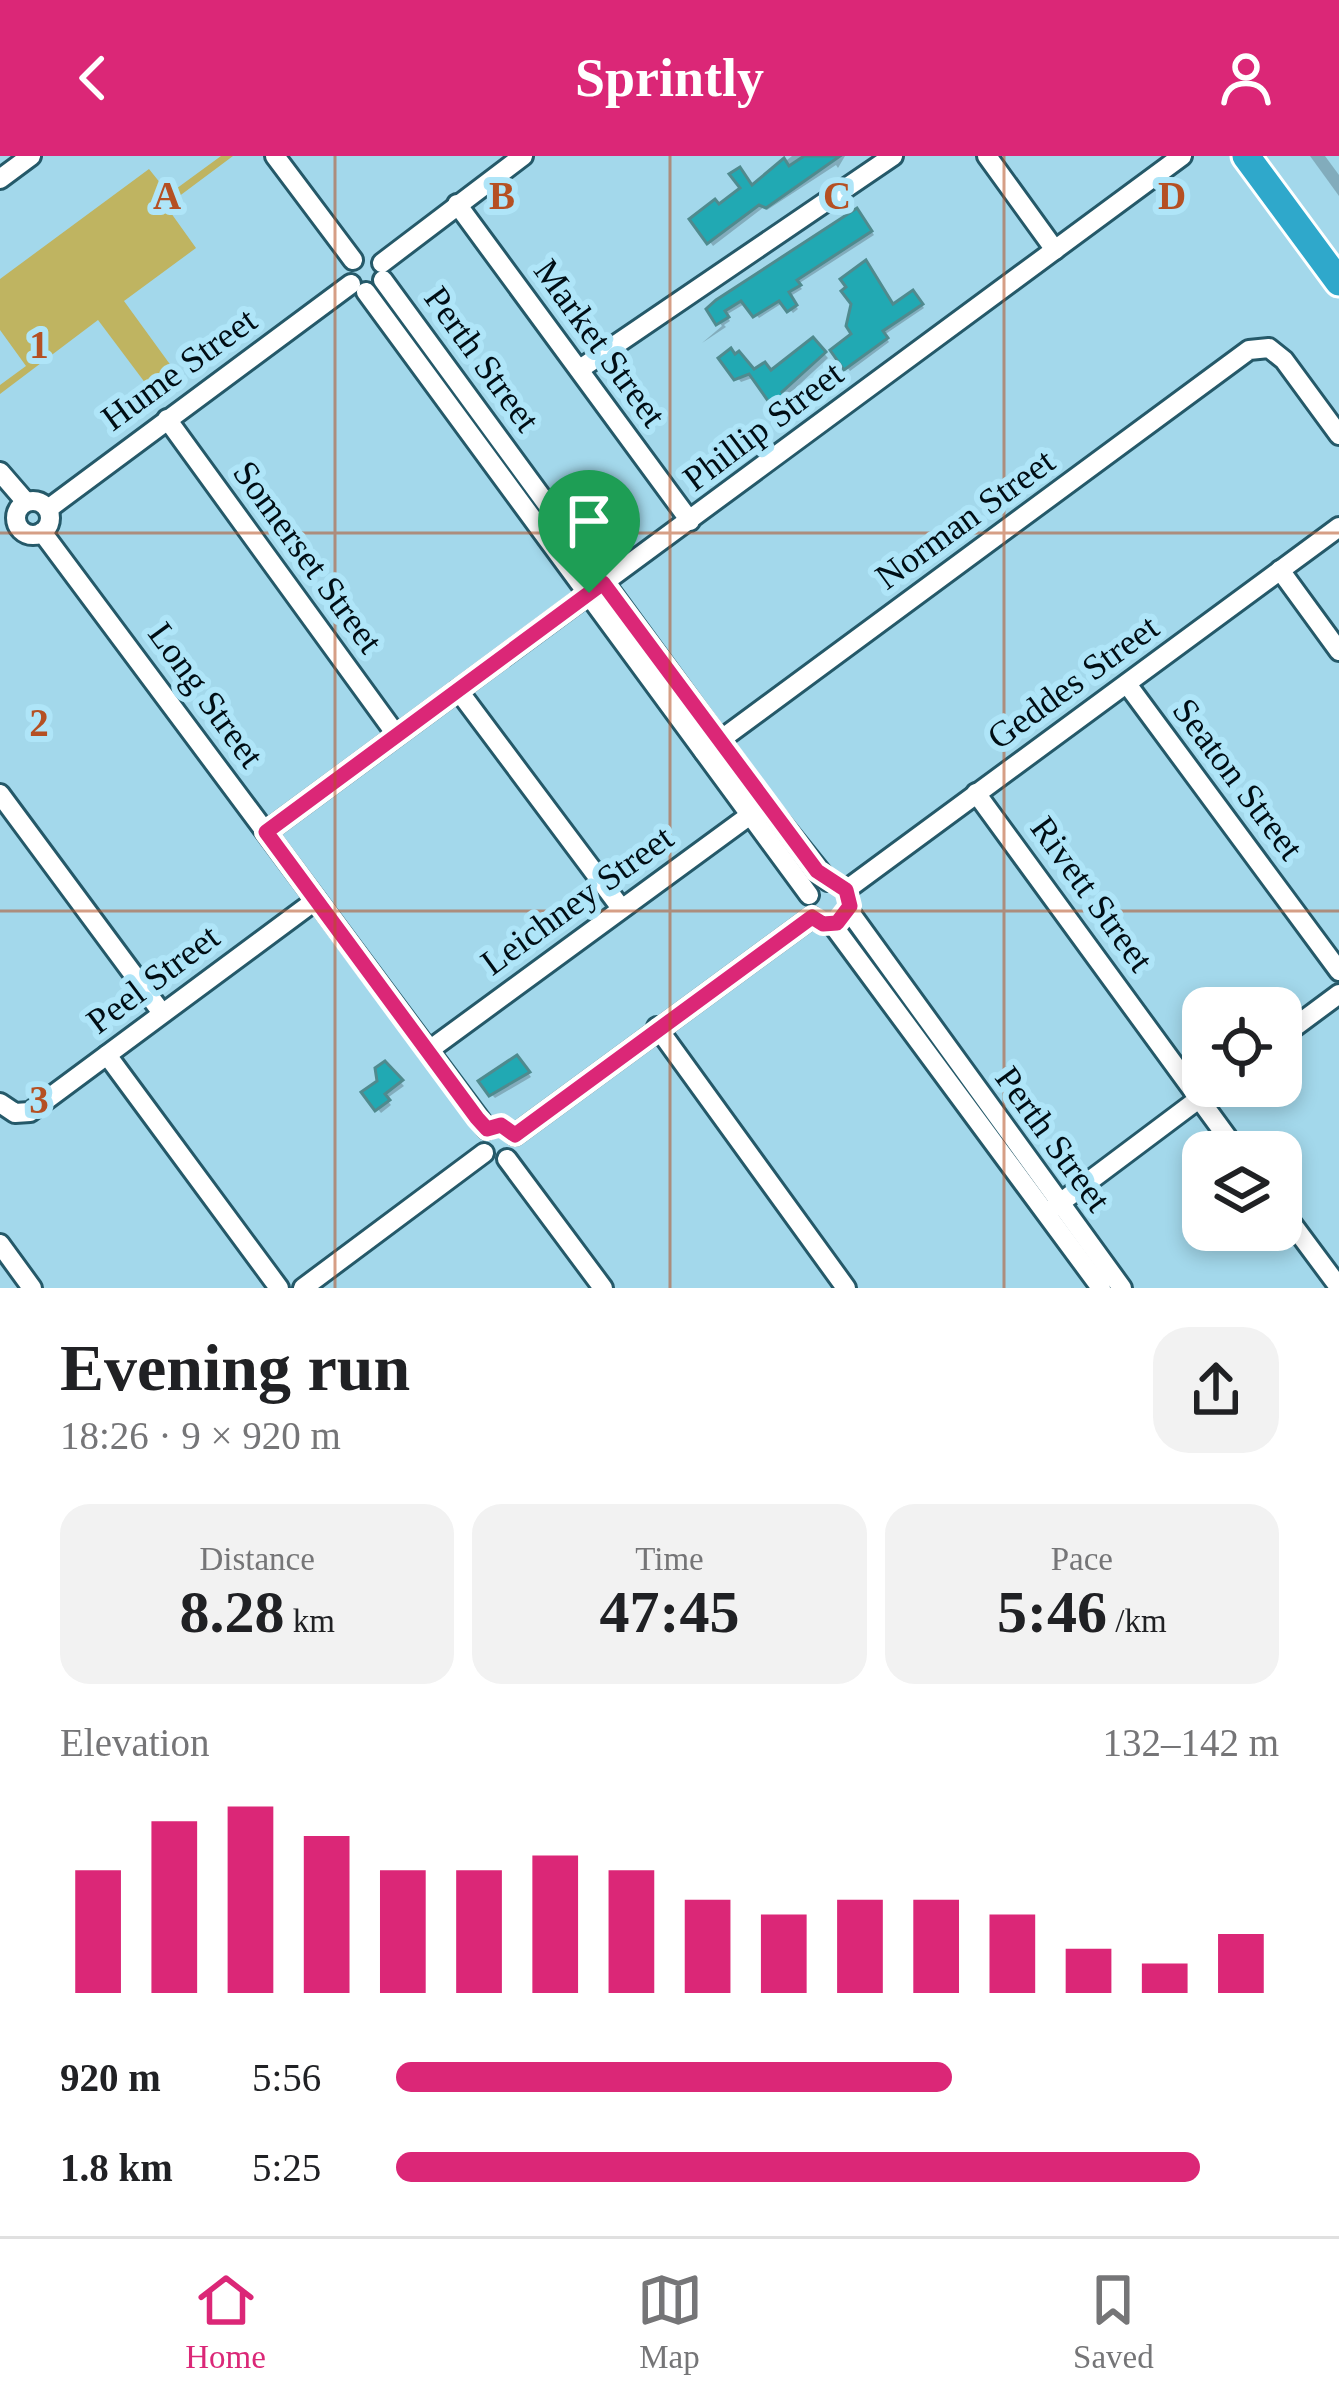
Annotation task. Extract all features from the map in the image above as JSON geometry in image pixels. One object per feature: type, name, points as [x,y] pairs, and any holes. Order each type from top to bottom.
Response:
[{"type":"highway","points":[[1246,156],[1339,282]]},
{"type":"street","points":[[275,156],[352,260]]},
{"type":"street","points":[[352,260],[347,274],[358,288],[376,289],[382,271],[457,204],[523,156]]},
{"type":"street","points":[[580,369],[892,156]]},
{"type":"street","points":[[987,156],[1055,250]]},
{"type":"street","name":"Phillip Street","points":[[266,832],[1182,156]]},
{"type":"street","points":[[0,179],[23,158]]},
{"type":"street","name":"Market Street","points":[[457,204],[690,521]]},
{"type":"street","points":[[352,260],[368,255],[382,271]]},
{"type":"street","name":"Perth Street","points":[[382,271],[596,588]]},
{"type":"street","name":"Perth Street","points":[[358,288],[596,588],[758,810],[808,895]]},
{"type":"street","name":"Hume Street","points":[[48,508],[167,419],[358,288]]},
{"type":"street","name":"Norman Street","points":[[712,746],[1249,350],[1269,348],[1284,360],[1339,435]]},
{"type":"street","name":"Somerset Street","points":[[167,419],[395,734]]},
{"type":"street","points":[[0,472],[26,502]]},
{"type":"street","points":[[26,502],[48,508],[49,524],[42,532],[26,534],[18,526],[16,515],[26,502]]},
{"type":"street","points":[[0,542],[18,526]]},
{"type":"street","name":"Geddes Street","points":[[837,886],[976,793],[1339,527]]},
{"type":"street","name":"Long Street","points":[[42,532],[487,1129]]},
{"type":"street","points":[[1280,570],[1339,651]]},
{"type":"street","name":"Seaton Street","points":[[1126,684],[1339,971]]},
{"type":"street","points":[[458,690],[621,908]]},
{"type":"street","name":"Rivett Street","points":[[976,793],[1182,1076]]},
{"type":"street","points":[[0,794],[162,1013]]},
{"type":"street","name":"Perth Street","points":[[758,810],[837,886]]},
{"type":"street","name":"Leichney Street","points":[[428,1051],[758,810]]},
{"type":"street","points":[[817,884],[837,886],[849,911],[832,924],[812,917],[808,895],[817,884]]},
{"type":"street","name":"Peel Street","points":[[0,1103],[15,1113],[30,1112],[316,899]]},
{"type":"street","name":"Perth Street","points":[[849,911],[913,1020]]},
{"type":"street","points":[[515,1135],[812,917]]},
{"type":"street","name":"Perth Street","points":[[832,924],[913,1020],[1053,1209],[1122,1288]]},
{"type":"street","points":[[1302,1021],[1339,994]]},
{"type":"street","points":[[657,1027],[846,1288]]},
{"type":"street","points":[[107,1055],[279,1288]]},
{"type":"street","points":[[1053,1209],[1188,1107]]},
{"type":"street","points":[[501,1125],[515,1135],[516,1149],[507,1159],[495,1161],[484,1153],[481,1142],[487,1129],[501,1125]]},
{"type":"street","points":[[303,1288],[484,1153]]},
{"type":"street","points":[[507,1159],[603,1288]]},
{"type":"street","name":"Perth Street","points":[[1053,1209],[1101,1288]]},
{"type":"street","points":[[1302,1237],[1339,1287]]},
{"type":"street","points":[[0,1244],[32,1288]]},
{"type":"shaded area","points":[[221,156],[233,156],[166,206],[196,248],[124,301],[177,374],[152,392],[98,320],[0,394],[0,385],[26,366],[0,330],[0,279],[149,169],[169,194]]},
{"type":"building","points":[[804,156],[840,156],[766,208],[759,205],[707,244],[689,219],[740,188],[729,174],[740,167],[752,185],[784,158],[789,166]]},
{"type":"building","points":[[857,208],[872,231],[797,280],[801,285],[789,292],[797,305],[787,312],[779,301],[753,317],[741,301],[725,311],[729,317],[716,325],[706,309],[716,300]]},
{"type":"building","points":[[866,260],[893,304],[913,290],[923,304],[883,331],[888,338],[844,370],[830,350],[851,334],[846,326],[851,304],[841,291],[846,287],[840,279]]},
{"type":"building","points":[[813,337],[826,352],[782,392],[791,405],[778,415],[749,374],[734,380],[718,358],[731,348],[754,369],[765,362],[771,370]]},
{"type":"building","points":[[517,1055],[530,1072],[489,1096],[478,1081]]},
{"type":"building","points":[[385,1061],[403,1080],[385,1094],[390,1100],[375,1111],[361,1092],[377,1081],[375,1068]]},
{"type":"route","points":[[603,583],[817,871],[846,890],[850,906],[837,923],[823,924],[812,917],[515,1135],[501,1125],[487,1129],[477,1118],[266,832],[589,593],[603,583]]}]
